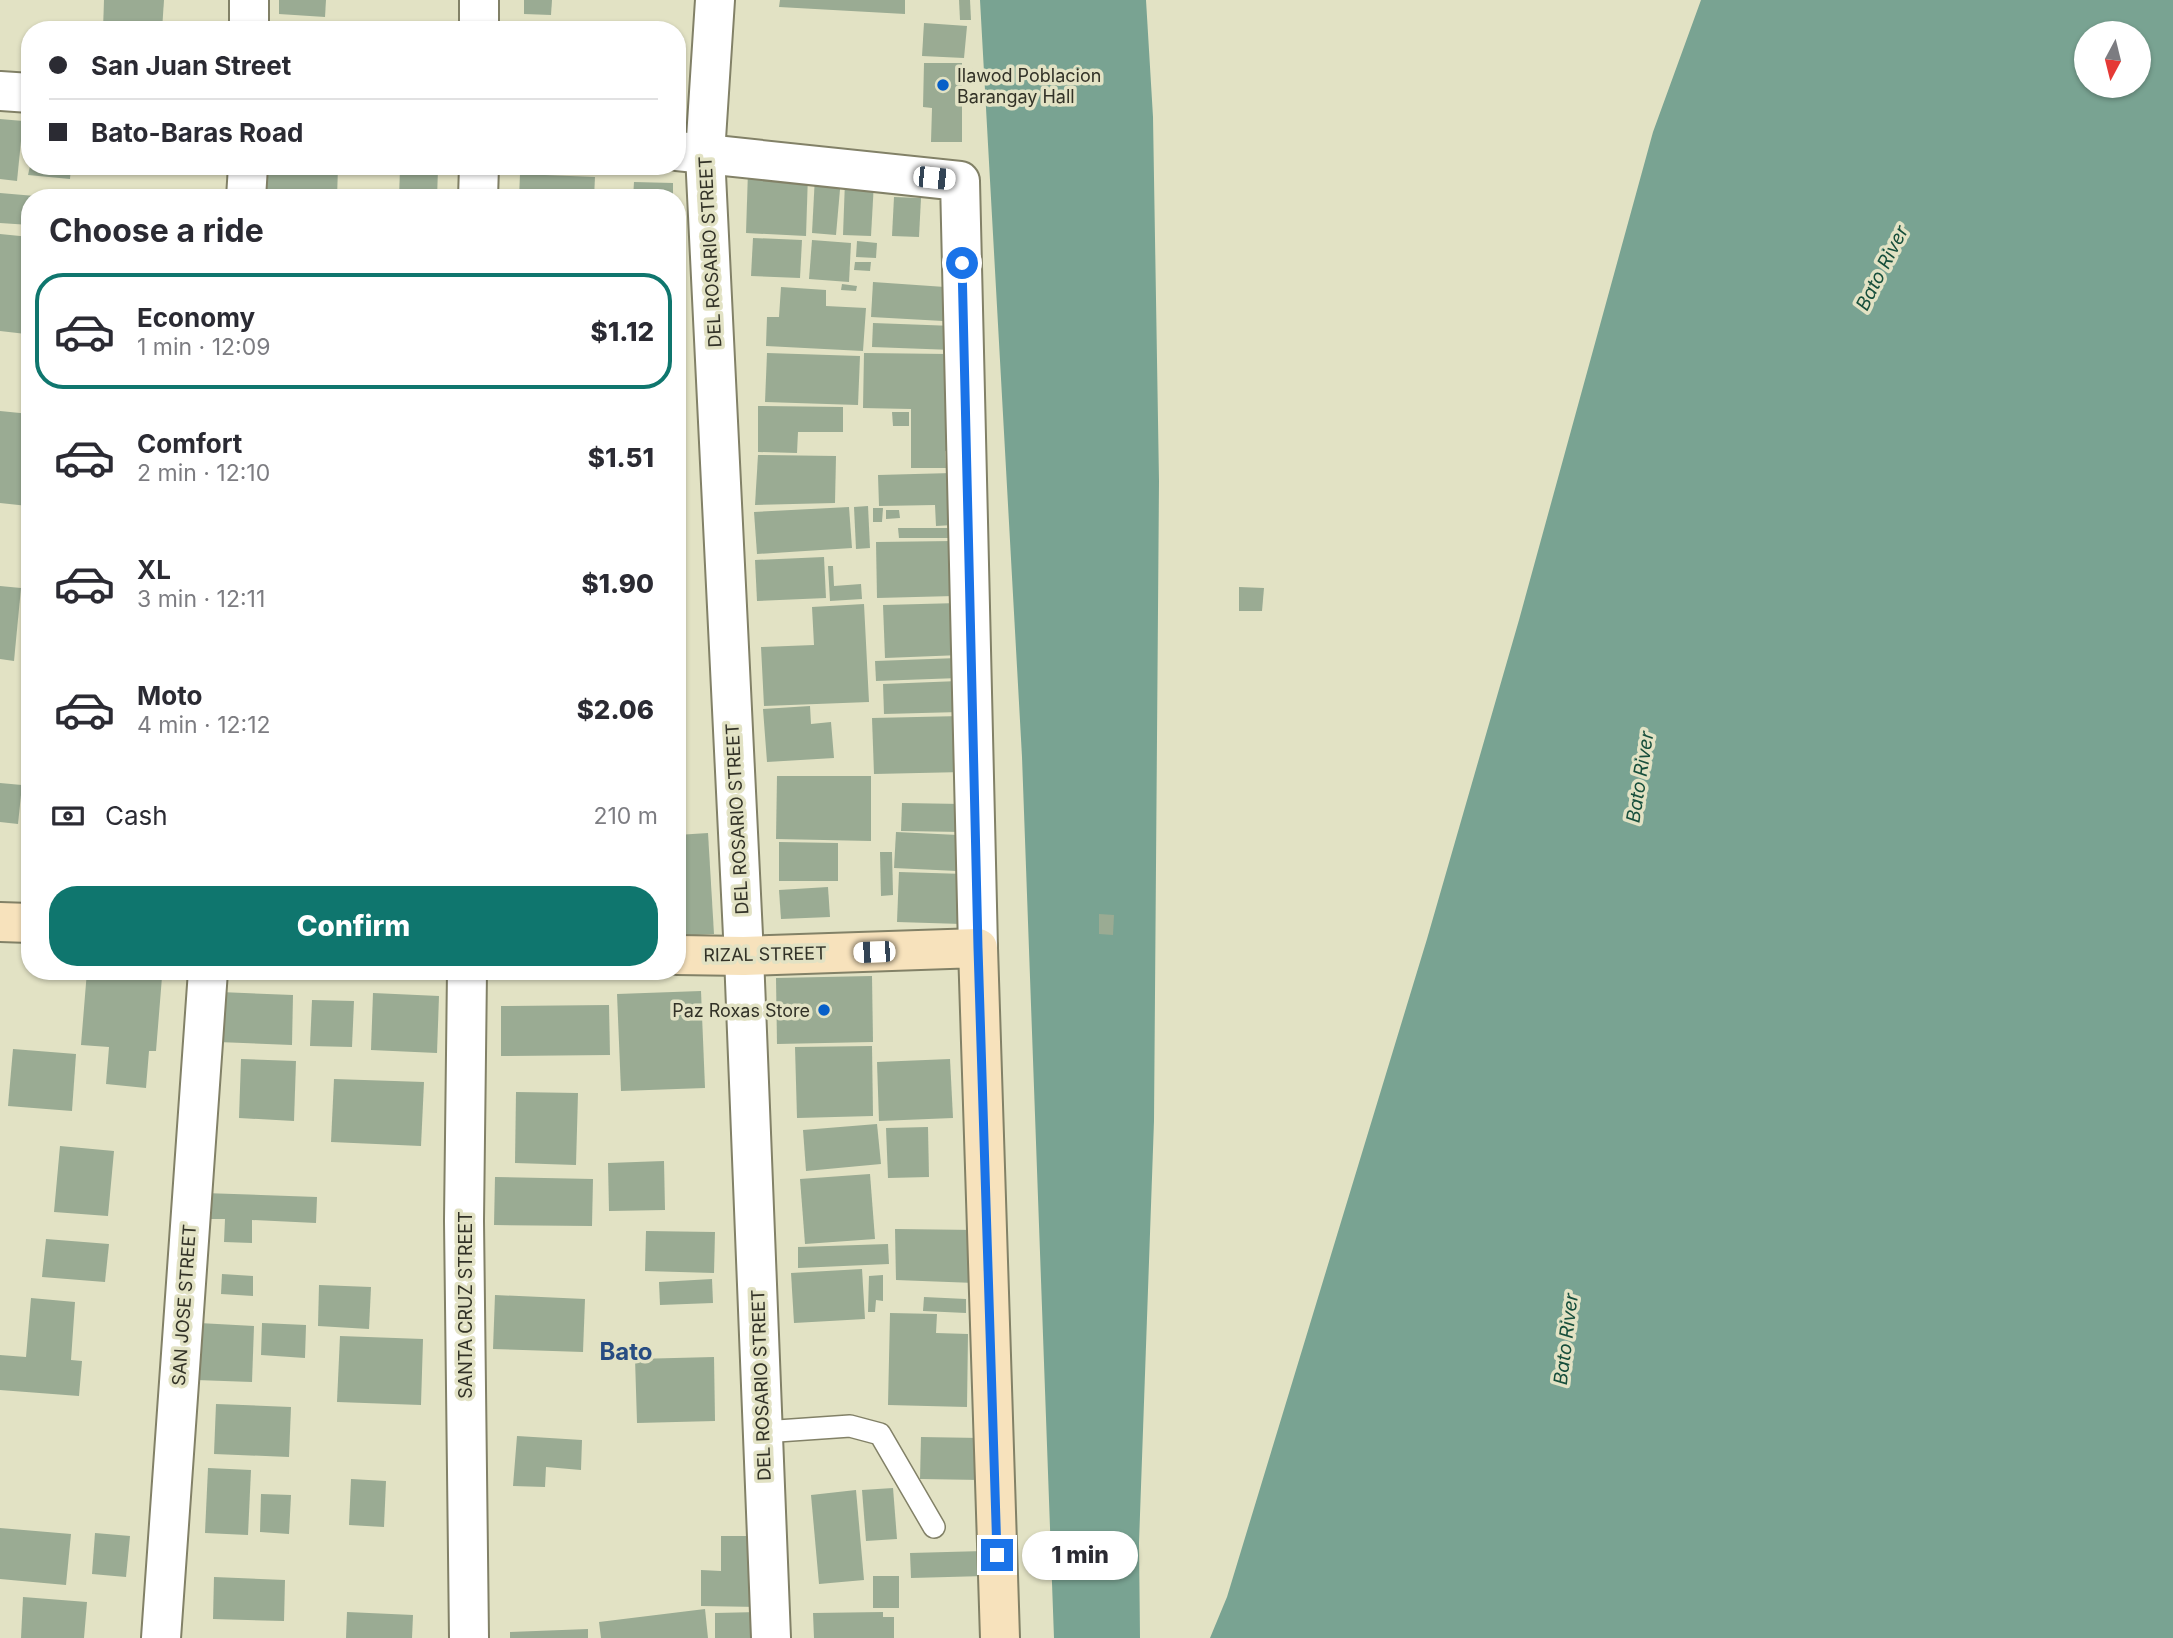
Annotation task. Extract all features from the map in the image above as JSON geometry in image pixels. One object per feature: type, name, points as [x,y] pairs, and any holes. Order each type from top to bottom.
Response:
[{"type":"main road","points":[[0,922],[21,923]]},
{"type":"main road","name":"RIZAL STREET","points":[[686,955],[744,956],[978,948]]},
{"type":"main road","points":[[978,948],[1000,1638]]},
{"type":"street","points":[[249,0],[249,21]]},
{"type":"street","points":[[480,0],[480,21]]},
{"type":"street","name":"DEL ROSARIO STREET","points":[[715,0],[691,152],[744,956],[771,1638]]},
{"type":"street","points":[[0,90],[21,92]]},
{"type":"street","points":[[691,152],[960,181],[978,948]]},
{"type":"street","name":"SAN JOSE STREET","points":[[161,1638],[207,980]]},
{"type":"street","name":"SANTA CRUZ STREET","points":[[467,980],[464,1220],[469,1638]]},
{"type":"lane","points":[[763,1432],[850,1426],[880,1434],[934,1527]]},
{"type":"water","points":[[980,0],[1146,0],[1153,117],[1159,481],[1154,1121],[1139,1543],[1140,1638],[1054,1638],[1022,757]]},
{"type":"water","name":"Bato River","points":[[1701,0],[2173,0],[2173,1638],[1210,1638],[1227,1597],[1427,939],[1519,620],[1653,132]]},
{"type":"building","points":[[104,0],[164,0],[163,21],[103,21]]},
{"type":"building","points":[[279,0],[326,0],[325,17],[279,14]]},
{"type":"building","points":[[524,0],[552,0],[551,15],[524,14]]},
{"type":"building","points":[[780,0],[905,0],[905,14],[779,7]]},
{"type":"building","points":[[959,0],[970,0],[971,20],[960,20]]},
{"type":"building","points":[[924,23],[967,26],[964,58],[922,56]]},
{"type":"building","name":"Ilawod Poblacion Barangay Hall","points":[[924,63],[962,63],[962,142],[931,142],[932,108],[923,107]]},
{"type":"building","points":[[0,119],[21,121],[17,181],[0,179]]},
{"type":"building","points":[[748,171],[808,174],[806,236],[746,233]]},
{"type":"building","points":[[28,175],[70,175],[70,179]]},
{"type":"building","points":[[262,175],[338,175],[337,189],[262,189]]},
{"type":"building","points":[[400,175],[438,175],[437,189],[399,189]]},
{"type":"building","points":[[520,175],[595,177],[594,189],[519,189]]},
{"type":"building","points":[[815,176],[841,178],[836,235],[812,233]]},
{"type":"building","points":[[845,181],[874,182],[871,236],[843,235]]},
{"type":"building","points":[[634,182],[673,183],[673,189],[634,189]]},
{"type":"building","points":[[0,193],[21,195],[21,224],[0,223]]},
{"type":"building","points":[[894,197],[921,198],[919,237],[892,236]]},
{"type":"building","points":[[0,234],[21,236],[21,333],[0,331]]},
{"type":"building","points":[[753,238],[802,240],[800,278],[751,276]]},
{"type":"building","points":[[812,240],[851,243],[849,282],[809,279]]},
{"type":"building","points":[[857,241],[877,243],[876,258],[856,257]]},
{"type":"building","points":[[855,262],[871,262],[870,271],[854,270]]},
{"type":"building","points":[[873,282],[945,287],[943,321],[871,317]]},
{"type":"building","points":[[842,284],[857,286],[856,291],[841,290]]},
{"type":"building","points":[[781,287],[826,290],[826,306],[866,308],[863,351],[766,346],[767,317],[779,317]]},
{"type":"building","points":[[873,323],[954,326],[953,350],[872,347]]},
{"type":"building","points":[[767,353],[860,356],[858,405],[765,402]]},
{"type":"building","points":[[864,353],[948,354],[946,468],[911,468],[911,409],[863,408]]},
{"type":"building","points":[[758,406],[843,407],[843,432],[798,432],[797,453],[758,452]]},
{"type":"building","points":[[0,411],[21,413],[21,505],[0,503]]},
{"type":"building","points":[[892,412],[909,412],[909,426],[893,426]]},
{"type":"building","points":[[758,455],[836,456],[835,503],[755,505]]},
{"type":"building","points":[[952,473],[953,525],[936,526],[935,505],[879,506],[878,475]]},
{"type":"building","points":[[868,506],[870,548],[856,549],[854,507]]},
{"type":"building","points":[[849,507],[852,548],[757,554],[754,512]]},
{"type":"building","points":[[873,508],[883,508],[882,522],[873,522]]},
{"type":"building","points":[[886,510],[899,510],[900,518],[886,519]]},
{"type":"building","points":[[898,528],[948,528],[948,538],[899,538]]},
{"type":"building","points":[[953,541],[954,596],[877,598],[876,542]]},
{"type":"building","points":[[824,557],[826,598],[757,601],[755,560]]},
{"type":"building","points":[[828,566],[833,566],[834,586],[861,584],[862,599],[830,601]]},
{"type":"building","points":[[0,586],[21,588],[14,661],[0,659]]},
{"type":"building","points":[[1239,587],[1264,588],[1262,611],[1239,611]]},
{"type":"building","points":[[959,603],[961,655],[885,658],[883,605]]},
{"type":"building","points":[[864,604],[869,702],[764,706],[761,647],[814,645],[812,607]]},
{"type":"building","points":[[958,658],[959,678],[876,681],[875,661]]},
{"type":"building","points":[[959,681],[960,712],[884,714],[883,684]]},
{"type":"building","points":[[810,706],[811,724],[831,722],[834,758],[767,762],[763,709]]},
{"type":"building","points":[[962,716],[964,772],[874,774],[872,718]]},
{"type":"building","points":[[777,776],[871,776],[871,841],[776,839]]},
{"type":"building","points":[[0,783],[21,785],[18,824],[0,822]]},
{"type":"building","points":[[902,803],[963,804],[962,832],[901,831]]},
{"type":"building","points":[[896,832],[958,835],[957,871],[894,868]]},
{"type":"building","points":[[708,833],[714,934],[686,936],[686,834]]},
{"type":"building","points":[[779,842],[838,843],[838,881],[779,881]]},
{"type":"building","points":[[880,852],[892,852],[893,895],[881,896]]},
{"type":"building","points":[[899,872],[965,874],[962,924],[897,922]]},
{"type":"building","points":[[828,887],[830,917],[781,919],[779,890]]},
{"type":"building","points":[[1099,914],[1114,915],[1113,935],[1099,934]]},
{"type":"building","name":"Paz Roxas Store","points":[[872,976],[873,1042],[777,1044],[776,978]]},
{"type":"building","points":[[86,980],[162,980],[156,1051],[149,1051],[146,1088],[106,1084],[109,1047],[81,1045]]},
{"type":"building","points":[[701,991],[705,1088],[621,1091],[617,994]]},
{"type":"building","points":[[220,992],[293,995],[292,1045],[218,1042]]},
{"type":"building","points":[[373,993],[439,996],[437,1053],[371,1050]]},
{"type":"building","points":[[312,1000],[354,1001],[352,1047],[310,1046]]},
{"type":"building","points":[[609,1005],[610,1055],[501,1056],[501,1006]]},
{"type":"building","points":[[872,1046],[873,1116],[797,1118],[795,1047]]},
{"type":"building","points":[[13,1049],[76,1054],[72,1111],[8,1106]]},
{"type":"building","points":[[241,1059],[296,1061],[294,1121],[239,1118]]},
{"type":"building","points":[[950,1059],[953,1118],[879,1121],[877,1062]]},
{"type":"building","points":[[334,1079],[424,1082],[421,1146],[331,1142]]},
{"type":"building","points":[[516,1092],[578,1093],[576,1165],[515,1163]]},
{"type":"building","points":[[877,1124],[881,1164],[806,1171],[803,1130]]},
{"type":"building","points":[[928,1127],[929,1177],[888,1178],[886,1128]]},
{"type":"building","points":[[60,1146],[114,1151],[108,1216],[54,1212]]},
{"type":"building","points":[[664,1161],[665,1210],[609,1211],[608,1163]]},
{"type":"building","points":[[870,1174],[875,1239],[805,1244],[800,1179]]},
{"type":"building","points":[[495,1177],[593,1179],[592,1226],[494,1225]]},
{"type":"building","points":[[204,1193],[317,1197],[316,1223],[252,1220],[252,1243],[224,1242],[225,1219],[203,1219]]},
{"type":"building","points":[[895,1229],[977,1230],[975,1283],[896,1280]]},
{"type":"building","points":[[646,1231],[715,1232],[714,1273],[645,1271]]},
{"type":"building","points":[[46,1239],[109,1244],[105,1282],[42,1277]]},
{"type":"building","points":[[888,1244],[889,1264],[798,1268],[798,1247]]},
{"type":"building","points":[[862,1269],[865,1319],[794,1323],[791,1273]]},
{"type":"building","points":[[222,1274],[253,1276],[253,1296],[221,1294]]},
{"type":"building","points":[[883,1275],[883,1301],[876,1300],[875,1312],[868,1312],[869,1276]]},
{"type":"building","points":[[712,1279],[713,1303],[660,1305],[659,1282]]},
{"type":"building","points":[[319,1285],[371,1287],[369,1329],[318,1326]]},
{"type":"building","points":[[495,1295],[585,1299],[583,1352],[493,1349]]},
{"type":"building","points":[[924,1297],[966,1299],[966,1313],[923,1311]]},
{"type":"building","points":[[31,1298],[75,1302],[71,1360],[82,1361],[79,1396],[0,1390],[0,1355],[26,1357]]},
{"type":"building","points":[[890,1313],[937,1314],[936,1333],[968,1334],[967,1407],[888,1405]]},
{"type":"building","points":[[199,1323],[254,1326],[252,1382],[196,1380]]},
{"type":"building","points":[[262,1323],[306,1325],[305,1358],[261,1355]]},
{"type":"building","points":[[340,1336],[423,1339],[421,1405],[337,1402]]},
{"type":"building","points":[[714,1357],[715,1421],[637,1423],[635,1359]]},
{"type":"building","points":[[216,1404],[291,1407],[289,1457],[214,1454]]},
{"type":"building","points":[[517,1436],[582,1440],[581,1470],[546,1467],[545,1487],[513,1486]]},
{"type":"building","points":[[921,1437],[981,1438],[981,1480],[920,1479]]},
{"type":"building","points":[[208,1468],[251,1470],[248,1535],[205,1533]]},
{"type":"building","points":[[351,1479],[386,1481],[384,1527],[349,1525]]},
{"type":"building","points":[[893,1488],[897,1539],[866,1541],[862,1490]]},
{"type":"building","points":[[856,1490],[864,1580],[819,1584],[811,1495]]},
{"type":"building","points":[[261,1494],[291,1495],[289,1534],[260,1532]]},
{"type":"building","points":[[0,1528],[71,1534],[66,1585],[0,1579]]},
{"type":"building","points":[[95,1533],[130,1536],[126,1577],[92,1574]]},
{"type":"building","points":[[721,1536],[758,1536],[758,1607],[701,1606],[701,1570],[721,1571]]},
{"type":"building","points":[[984,1551],[985,1576],[911,1578],[910,1553]]},
{"type":"building","points":[[873,1576],[899,1576],[899,1608],[873,1608]]},
{"type":"building","points":[[214,1577],[285,1580],[284,1621],[213,1619]]},
{"type":"building","points":[[23,1597],[87,1602],[84,1638],[21,1638]]},
{"type":"building","points":[[705,1609],[708,1638],[601,1638],[599,1622]]},
{"type":"building","points":[[347,1612],[413,1615],[412,1638],[346,1638]]},
{"type":"building","points":[[758,1612],[759,1638],[715,1638],[715,1613]]},
{"type":"building","points":[[883,1612],[883,1617],[894,1617],[894,1638],[814,1638],[813,1613]]},
{"type":"building","points":[[588,1629],[588,1638],[510,1638],[510,1632]]},
{"type":"place","name":"Ilawod Poblacion Barangay Hall","points":[[943,85]]},
{"type":"place","name":"Paz Roxas Store","points":[[824,1010]]},
{"type":"district","name":"Bato","points":[[626,1351]]},
{"type":"route","points":[[962,263],[978,948],[997,1555]]}]
